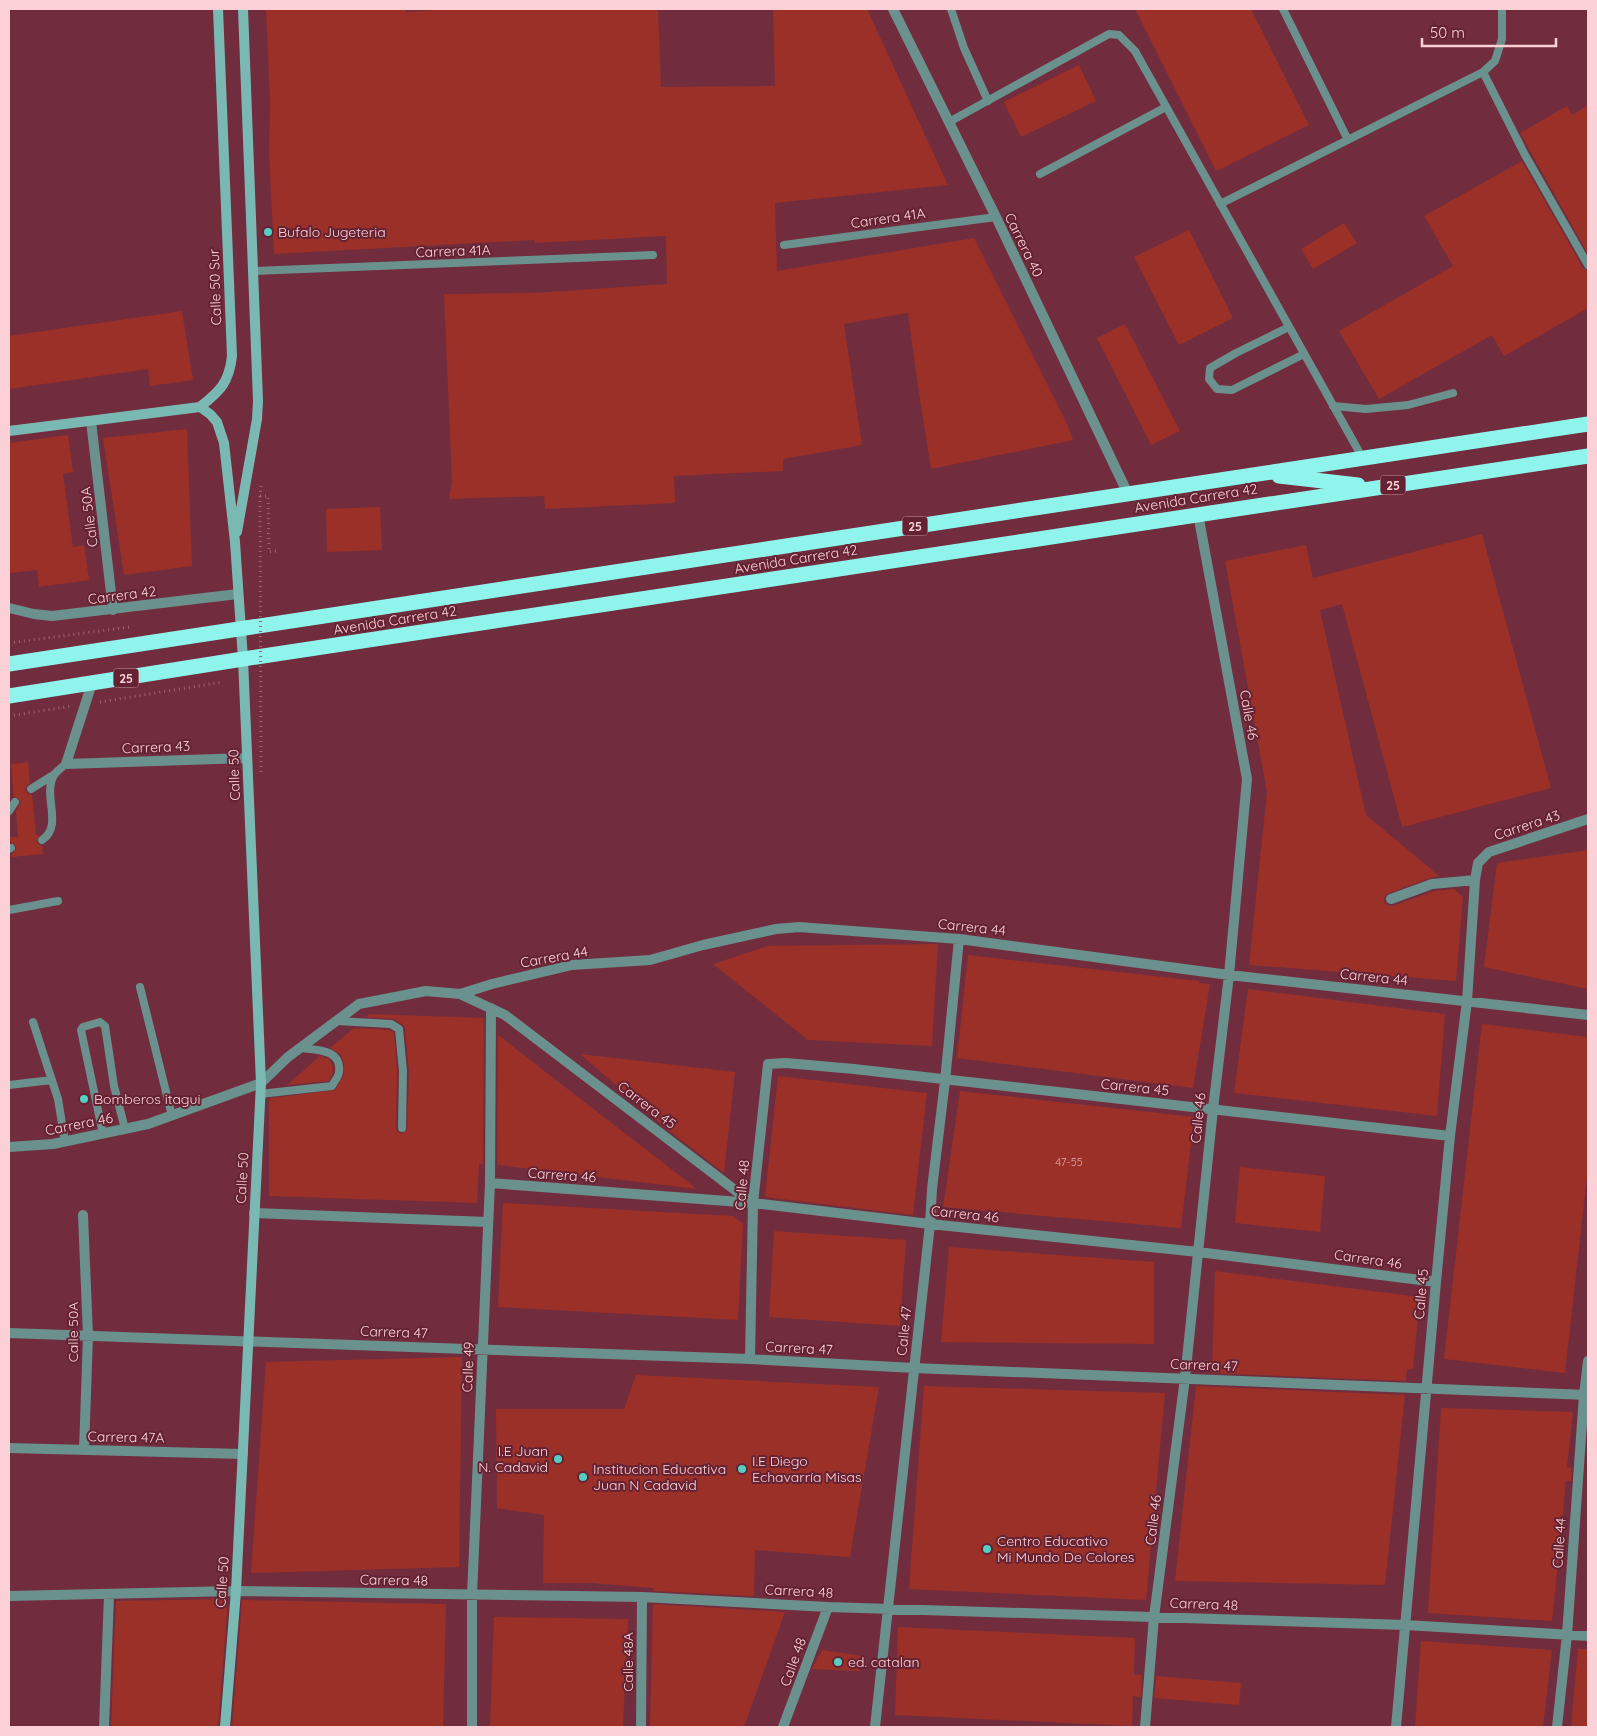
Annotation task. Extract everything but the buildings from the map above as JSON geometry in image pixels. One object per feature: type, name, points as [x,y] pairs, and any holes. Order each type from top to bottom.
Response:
[{"type":"highway","name":"Avenida Carrera 42","points":[[9,664],[1588,424]]},
{"type":"highway","name":"Avenida Carrera 42","points":[[9,696],[1588,456]]},
{"type":"highway","points":[[1257,474],[1378,487]]},
{"type":"street","name":"Calle 50 Sur","points":[[200,407],[221,390],[227,380],[232,356],[218,9]]},
{"type":"street","points":[[235,542],[257,419],[258,366],[243,9]]},
{"type":"street","name":"Carrera 40","points":[[893,9],[996,217],[1128,494]]},
{"type":"street","points":[[9,431],[200,407],[210,414],[217,422],[224,443],[235,542],[241,630]]},
{"type":"street","name":"Calle 50A","points":[[91,421],[114,610]]},
{"type":"street","name":"Calle 46","points":[[1145,1727],[1154,1617],[1185,1378],[1229,975],[1247,779],[1198,514]]},
{"type":"street","name":"Carrera 42","points":[[9,608],[52,616],[238,594]]},
{"type":"street","name":"Calle 50","points":[[225,1727],[236,1591],[261,1083],[241,630]]},
{"type":"street","points":[[66,764],[92,683]]},
{"type":"street","name":"Carrera 43","points":[[66,764],[247,758]]},
{"type":"street","name":"Carrera 43","points":[[1478,863],[1489,852],[1588,819]]},
{"type":"street","name":"Calle 45","points":[[1396,1727],[1436,1282],[1450,1136],[1466,1001],[1475,880],[1478,863]]},
{"type":"street","points":[[1391,899],[1432,884],[1475,880]]},
{"type":"street","name":"Carrera 44","points":[[359,1004],[426,990],[460,994],[492,984],[572,965],[650,960],[703,945],[776,929],[799,927],[959,939],[1229,975],[1588,1014]]},
{"type":"street","name":"Calle 47","points":[[874,1727],[930,1224],[932,1189],[959,939]]},
{"type":"street","name":"Carrera 45","points":[[460,994],[505,1014],[753,1203]]},
{"type":"street","name":"Carrera 46","points":[[9,1147],[53,1144],[148,1124],[261,1083],[301,1048],[359,1004]]},
{"type":"street","name":"Calle 49","points":[[472,1727],[472,1595],[490,1183],[491,1008]]},
{"type":"street","name":"Calle 48","points":[[750,1359],[753,1203],[768,1064],[786,1063],[818,1066]]},
{"type":"street","name":"Carrera 45","points":[[818,1066],[1450,1136]]},
{"type":"street","name":"Carrera 46","points":[[490,1183],[753,1203],[930,1224],[1198,1252],[1436,1282]]},
{"type":"street","points":[[254,1213],[488,1222]]},
{"type":"street","name":"Calle 50A","points":[[83,1215],[88,1336],[84,1450]]},
{"type":"street","name":"Carrera 47","points":[[9,1333],[750,1359],[914,1368],[1586,1395]]},
{"type":"street","name":"Calle 44","points":[[1557,1727],[1567,1635],[1588,1361]]},
{"type":"street","name":"Carrera 47A","points":[[9,1448],[243,1454]]},
{"type":"street","name":"Carrera 48","points":[[9,1596],[236,1591],[642,1597],[828,1607],[1406,1625],[1588,1636]]},
{"type":"street","points":[[104,1727],[109,1595]]},
{"type":"street","name":"Calle 48A","points":[[641,1727],[642,1597]]},
{"type":"street","name":"Calle 48","points":[[783,1727],[828,1607]]},
{"type":"lane","points":[[951,9],[964,48],[988,101]]},
{"type":"lane","points":[[1283,9],[1348,140]]},
{"type":"lane","points":[[1220,204],[1482,72],[1495,61],[1502,40],[1502,9]]},
{"type":"lane","points":[[949,122],[1109,34],[1119,35],[1135,51],[1362,457]]},
{"type":"lane","points":[[1482,72],[1525,155],[1588,265]]},
{"type":"lane","points":[[1040,174],[1166,107]]},
{"type":"lane","name":"Carrera 41A","points":[[784,245],[996,217]]},
{"type":"lane","name":"Carrera 41A","points":[[254,271],[653,255]]},
{"type":"lane","points":[[1289,327],[1210,368],[1209,379],[1217,389],[1232,390],[1304,354]]},
{"type":"lane","points":[[1333,406],[1366,409],[1408,405],[1453,393]]},
{"type":"lane","points":[[31,789],[55,774],[66,764]]},
{"type":"lane","points":[[42,840],[49,835],[52,828],[50,788],[55,774]]},
{"type":"lane","points":[[9,811],[15,802]]},
{"type":"lane","points":[[9,910],[58,901]]},
{"type":"lane","points":[[140,987],[172,1116]]},
{"type":"lane","points":[[337,1021],[391,1024],[399,1029],[403,1071],[402,1128]]},
{"type":"lane","points":[[33,1022],[58,1099],[65,1142]]},
{"type":"lane","points":[[103,1134],[81,1030],[83,1027],[100,1022],[105,1026],[114,1086],[125,1129]]},
{"type":"lane","points":[[260,1094],[332,1086],[340,1072],[337,1059],[329,1052],[301,1048]]},
{"type":"lane","points":[[9,1085],[52,1080]]},
{"type":"path","points":[[261,773],[260,496],[268,496],[269,552],[276,552]]},
{"type":"path","points":[[9,643],[135,627]]},
{"type":"path","points":[[9,716],[223,682]]},
{"type":"place","name":"Bufalo Jugeteria","points":[[268,232]]},
{"type":"place","name":"Bomberos itagui","points":[[84,1099]]},
{"type":"place","name":"I.E Juan N. Cadavid","points":[[558,1459]]},
{"type":"place","name":"I.E Diego Echavarría Misas","points":[[742,1469]]},
{"type":"place","name":"Institucion Educativa Juan N Cadavid","points":[[583,1477]]},
{"type":"place","name":"Centro Educativo Mi Mundo De Colores","points":[[987,1549]]},
{"type":"place","name":"ed. catalan","points":[[838,1662]]}]
